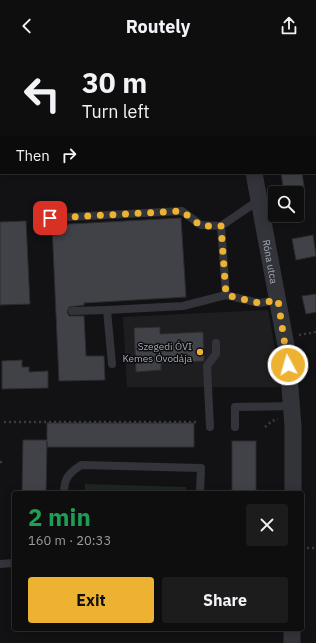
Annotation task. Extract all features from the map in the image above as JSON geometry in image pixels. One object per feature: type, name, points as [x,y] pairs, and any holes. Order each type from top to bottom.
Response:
[{"type":"street","name":"Róna utca","points":[[254,174],[287,351],[291,406],[293,491]]},
{"type":"street","points":[[292,631],[292,643]]},
{"type":"lane","points":[[50,218],[182,211],[201,226],[221,226],[260,200]]},
{"type":"lane","points":[[221,226],[226,295]]},
{"type":"lane","points":[[72,311],[183,306],[226,295],[259,303],[278,300]]},
{"type":"lane","points":[[107,310],[112,364]]},
{"type":"lane","points":[[208,427],[207,366],[216,354],[216,343]]},
{"type":"lane","points":[[235,427],[235,407],[291,406]]},
{"type":"lane","points":[[64,491],[64,482],[70,472],[81,465],[201,468],[200,491]]},
{"type":"lane","points":[[0,564],[12,563]]},
{"type":"path","points":[[4,422],[195,422],[208,427]]},
{"type":"path","points":[[304,548],[316,548]]},
{"type":"shaded area","name":"Szegedi ÓVI Kemes Óvodája","points":[[268,310],[282,387],[127,387],[123,317]]},
{"type":"shaded area","points":[[85,484],[186,487],[186,491],[85,491]]},
{"type":"building","points":[[281,174],[302,174],[304,186],[283,186]]},
{"type":"building","points":[[181,218],[186,297],[84,303],[84,305],[69,307],[67,312],[69,316],[84,316],[86,356],[104,356],[105,380],[59,381],[52,225]]},
{"type":"building","points":[[26,221],[30,304],[0,305],[0,222]]},
{"type":"building","points":[[313,235],[316,256],[296,260],[292,239]]},
{"type":"building","points":[[316,294],[316,312],[306,314],[302,296]]},
{"type":"building","points":[[160,327],[160,334],[203,332],[204,361],[161,363],[161,370],[136,372],[134,328]]},
{"type":"building","points":[[22,360],[22,367],[29,367],[29,372],[48,371],[48,388],[2,389],[2,361]]},
{"type":"building","points":[[47,423],[194,423],[194,447],[47,447],[47,441],[46,491],[22,491],[23,440],[47,440]]},
{"type":"building","points":[[232,441],[256,441],[256,491],[232,491]]},
{"type":"place","name":"Szegedi ÓVI Kemes Óvodája","points":[[200,352]]},
{"type":"route","points":[[50,218],[182,211],[201,226],[221,226],[226,295],[259,303],[278,300],[288,365]]}]
